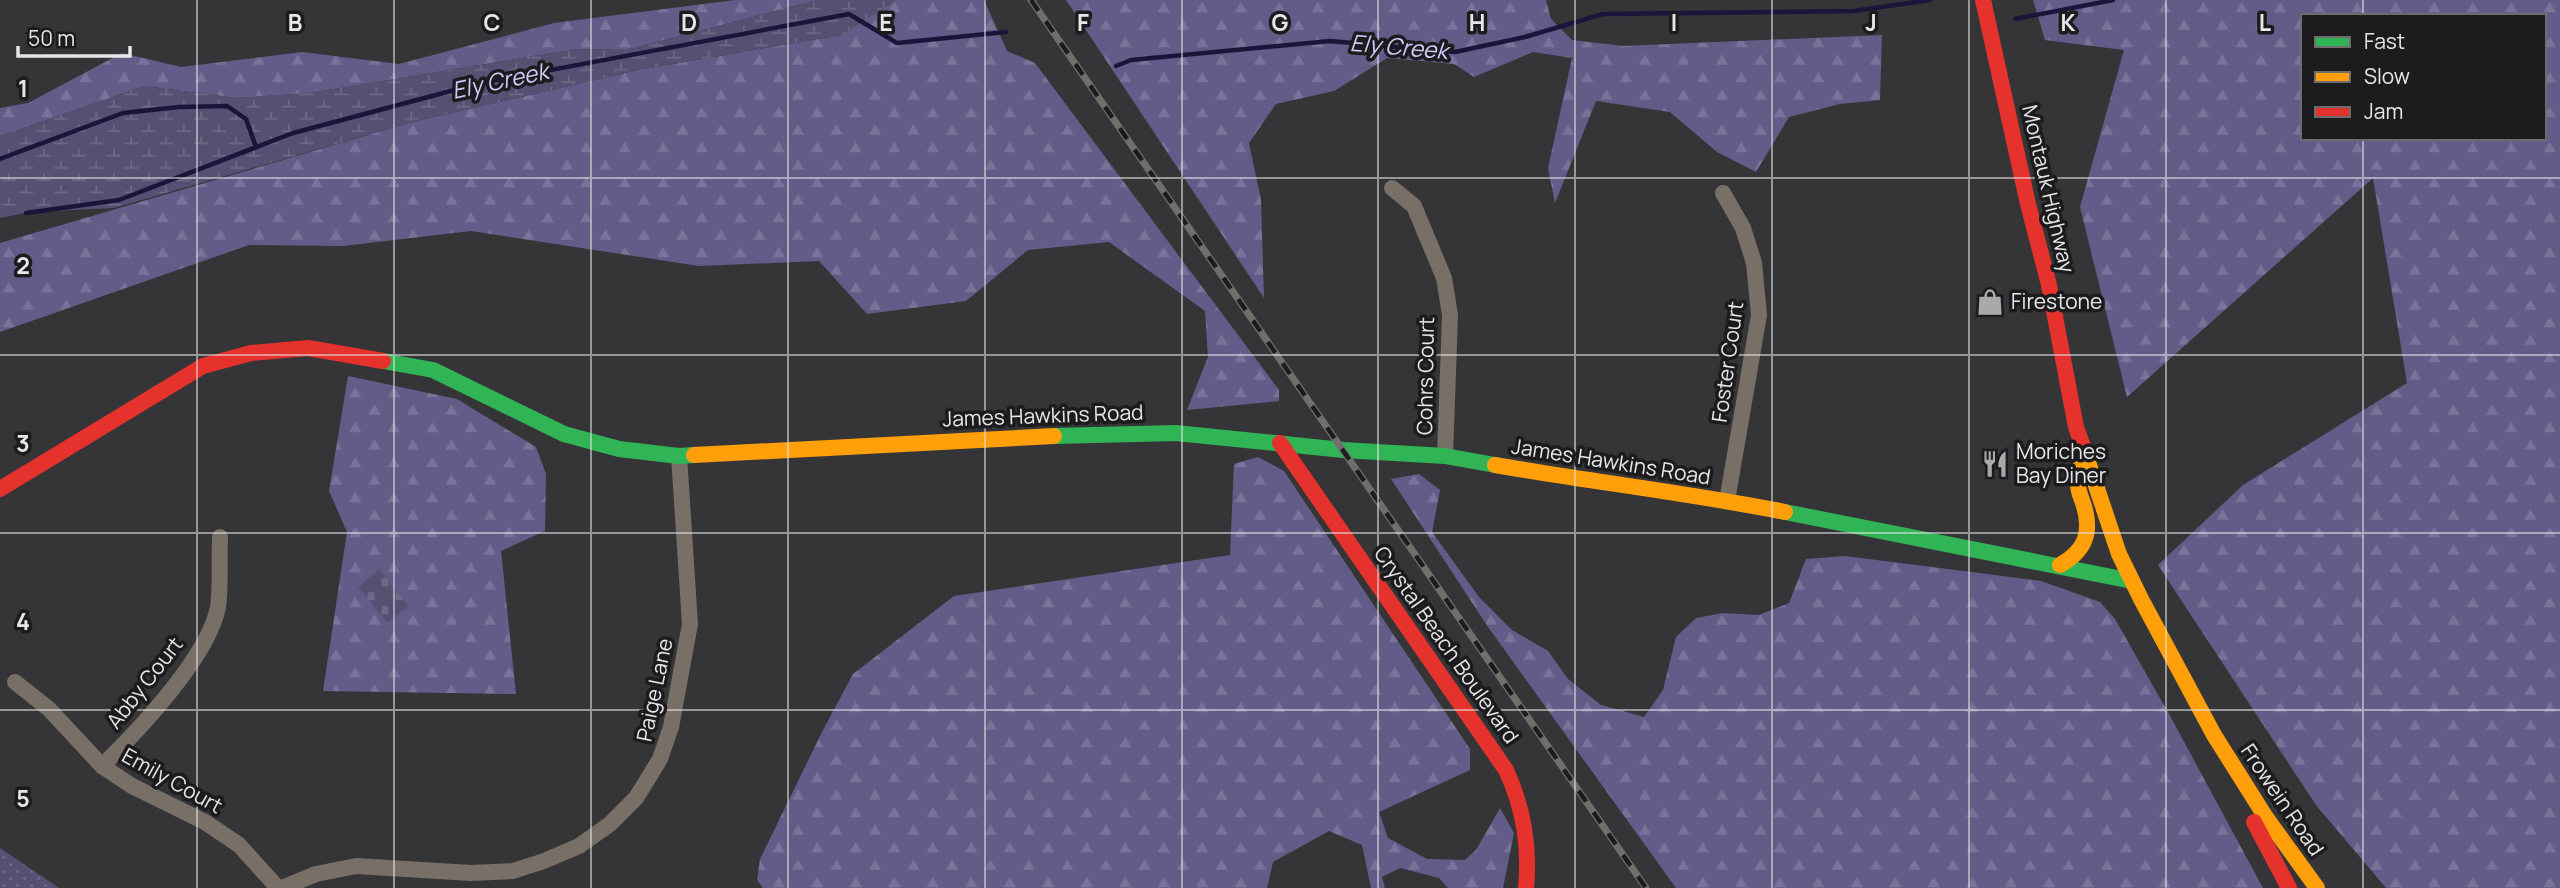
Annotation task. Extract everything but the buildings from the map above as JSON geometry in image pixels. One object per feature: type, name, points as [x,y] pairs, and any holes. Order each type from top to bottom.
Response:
[{"type":"street","name":"Montauk Highway","points":[[1983,0],[2049,285],[2076,427],[2119,554],[2214,735]]},
{"type":"street","name":"Cohrs Court","points":[[1392,188],[1414,206],[1444,278],[1450,315],[1445,456]]},
{"type":"street","name":"Foster Court","points":[[1723,193],[1743,228],[1754,262],[1759,316],[1727,501]]},
{"type":"street","name":"James Hawkins Road","points":[[0,489],[203,366],[251,354],[308,348],[433,370],[564,434],[620,449],[679,456],[1007,437],[1176,433],[1445,456],[1580,480],[1727,501],[2132,581]]},
{"type":"street","name":"Crystal Beach Boulevard","points":[[1280,443],[1512,780],[1522,807],[1528,837],[1529,866],[1526,888]]},
{"type":"street","points":[[2060,565],[2077,557],[2085,547],[2088,533],[2078,486],[2084,452]]},
{"type":"street","name":"Paige Lane","points":[[280,888],[316,874],[356,866],[471,873],[513,871],[579,846],[610,824],[636,798],[660,760],[667,738],[690,624],[679,456]]},
{"type":"street","name":"Abby Court","points":[[102,766],[123,746],[181,676],[205,640],[218,608],[220,537]]},
{"type":"street","name":"Emily Court","points":[[15,682],[49,709],[102,766],[132,786],[205,822],[239,845],[280,888]]},
{"type":"street","points":[[2214,735],[2258,830],[2289,888]]},
{"type":"street","name":"Frowein Road","points":[[2214,735],[2317,888]]},
{"type":"green space","points":[[735,0],[818,0],[626,50],[577,49],[310,93],[236,98],[145,86],[0,136],[0,108],[28,103],[122,53],[181,67],[302,52],[399,64],[554,23]]},
{"type":"green space","points":[[818,0],[896,0],[841,35],[638,70],[409,123],[114,208],[30,212],[0,218],[0,136],[145,86],[236,98],[310,93],[577,49],[626,50]]},
{"type":"green space","points":[[896,0],[984,0],[1007,51],[1035,63],[1279,390],[1279,401],[1187,410],[1208,357],[1205,311],[1109,242],[1028,250],[966,301],[867,314],[819,261],[699,266],[471,231],[343,246],[249,245],[0,332],[0,243],[409,123],[638,70],[841,35]]},
{"type":"green space","points":[[1066,0],[1546,0],[1551,19],[1572,40],[1623,46],[1882,35],[1880,100],[1840,104],[1789,117],[1756,172],[1717,152],[1670,112],[1596,101],[1555,203],[1548,168],[1572,58],[1533,52],[1474,77],[1454,64],[1387,58],[1334,91],[1276,104],[1249,143],[1261,200],[1264,298]]},
{"type":"green space","points":[[2033,0],[2560,0],[2560,888],[2386,888],[2316,805],[2158,565],[2243,485],[2407,383],[2373,178],[2127,397],[2080,207],[2124,50],[2045,40]]},
{"type":"green space","points":[[348,376],[457,399],[536,447],[546,474],[545,531],[501,551],[516,694],[323,691],[347,532],[329,491]]},
{"type":"green space","points":[[1258,457],[1284,471],[1470,749],[1470,770],[1379,812],[1388,838],[1427,859],[1465,860],[1476,850],[1500,808],[1514,833],[1503,888],[1448,888],[1439,878],[1400,868],[1382,877],[1385,888],[1371,888],[1362,845],[1329,831],[1273,862],[1267,888],[763,888],[757,880],[760,859],[853,674],[954,596],[1230,555],[1234,464]]},
{"type":"green space","points":[[1419,474],[1440,490],[1432,532],[1479,597],[1512,630],[1548,651],[1568,679],[1601,705],[1644,717],[1663,690],[1676,637],[1696,618],[1723,613],[1759,615],[1789,603],[1806,559],[1845,556],[2041,581],[2100,602],[2115,619],[2263,888],[1676,888],[1488,627],[1391,479]]},
{"type":"green space","points":[[379,569],[408,606],[388,623],[358,587]]},
{"type":"green space","points":[[0,848],[59,888],[0,888]]},
{"type":"waterway","name":"Ely Creek","points":[[1116,66],[1131,60],[1330,41],[1455,52],[1525,37],[1603,14],[1853,11],[1930,0]]},
{"type":"waterway","name":"Ely Creek","points":[[2015,19],[2113,0]]},
{"type":"waterway","name":"Ely Creek","points":[[26,213],[119,200],[293,133],[481,83],[849,14],[897,43],[1006,32]]},
{"type":"waterway","points":[[0,159],[123,113],[179,107],[227,106],[246,119],[256,147]]},
{"type":"railway","points":[[1031,0],[1646,888]]},
{"type":"traffic: fast","points":[[383,361],[433,370],[564,434],[619,449],[679,456],[694,455]]},
{"type":"traffic: fast","points":[[1054,436],[1176,433],[1343,450],[1445,456],[1495,465]]},
{"type":"traffic: fast","points":[[1785,512],[2132,581]]},
{"type":"traffic: slow","points":[[694,455],[1054,436]]},
{"type":"traffic: slow","points":[[2082,444],[2119,554],[2141,599],[2214,735],[2265,816],[2317,888]]},
{"type":"traffic: slow","points":[[2060,565],[2081,547],[2087,533],[2086,516],[2078,485],[2084,452]]},
{"type":"traffic: slow","points":[[1495,465],[1785,512]]},
{"type":"traffic: jam","points":[[1983,0],[2028,204],[2049,285],[2076,427],[2082,444]]},
{"type":"traffic: jam","points":[[0,489],[203,366],[251,353],[308,348],[383,361]]},
{"type":"traffic: jam","points":[[1280,443],[1506,770],[1524,828],[1526,888]]},
{"type":"traffic: jam","points":[[2254,822],[2289,888]]},
{"type":"place","name":"Firestone","points":[[1990,302]]},
{"type":"place","name":"Moriches Bay Diner","points":[[1995,464]]}]
